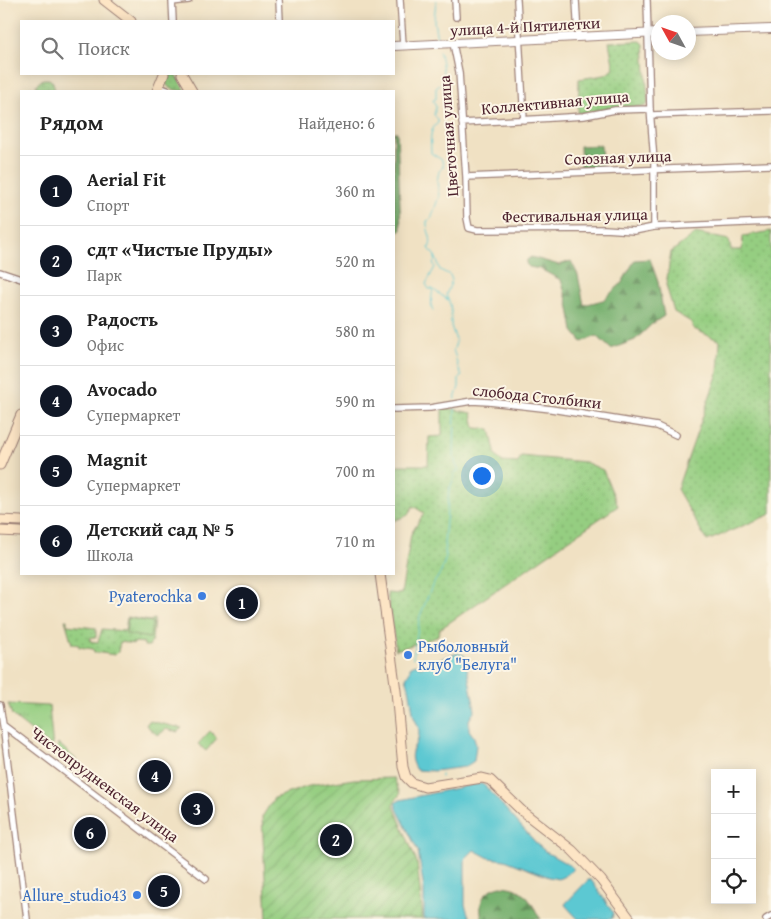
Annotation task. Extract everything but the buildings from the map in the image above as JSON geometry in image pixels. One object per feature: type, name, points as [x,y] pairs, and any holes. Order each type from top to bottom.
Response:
[{"type":"main road","points":[[104,0],[130,20]]},
{"type":"main road","points":[[158,89],[164,75]]},
{"type":"main road","points":[[183,75],[191,90]]},
{"type":"main road","points":[[0,466],[20,417]]},
{"type":"main road","points":[[0,520],[20,521]]},
{"type":"main road","points":[[0,531],[19,534]]},
{"type":"main road","points":[[380,575],[396,691],[401,758],[406,777],[416,785],[425,787],[482,778],[490,780],[523,812],[572,850],[588,866],[630,919]]},
{"type":"street","points":[[173,20],[172,1],[189,0]]},
{"type":"street","points":[[279,0],[280,20]]},
{"type":"street","points":[[400,0],[403,45]]},
{"type":"street","points":[[456,0],[456,17]]},
{"type":"street","points":[[517,0],[524,120]]},
{"type":"street","points":[[576,0],[578,37]]},
{"type":"street","points":[[647,0],[654,169],[654,227]]},
{"type":"street","points":[[696,32],[771,29]]},
{"type":"street","name":"улица 4-й Пятилетки","points":[[395,46],[651,34]]},
{"type":"street","name":"Цветочная улица","points":[[453,42],[459,72],[467,218],[470,228]]},
{"type":"street","name":"Коллективная улица","points":[[462,123],[584,116],[615,110],[651,112],[771,111]]},
{"type":"street","name":"Союзная улица","points":[[466,177],[771,165]]},
{"type":"street","name":"Фестивальная улица","points":[[470,228],[478,230],[605,229],[634,231],[654,227],[771,222]]},
{"type":"street","points":[[0,272],[20,279]]},
{"type":"street","name":"слобода Столбики","points":[[395,409],[430,408],[472,401],[489,402],[657,426],[676,435]]},
{"type":"street","points":[[0,705],[27,919]]},
{"type":"street","name":"Чистопрудненская улица","points":[[3,725],[206,879]]},
{"type":"green space","points":[[641,41],[644,44],[648,103],[646,106],[578,113],[579,79],[605,75],[614,69],[609,42]]},
{"type":"green space","points":[[170,75],[176,75],[185,90],[175,90],[166,84]]},
{"type":"green space","points":[[43,79],[49,79],[53,82],[55,90],[36,90],[36,85]]},
{"type":"green space","points":[[395,132],[397,132],[401,231],[395,232]]},
{"type":"green space","points":[[601,145],[602,167],[581,168],[580,146]]},
{"type":"green space","points":[[771,231],[771,514],[707,541],[677,489],[718,373],[720,341],[694,329],[691,322],[674,312],[666,285],[671,252],[696,233],[729,240],[731,250],[742,250],[743,236]]},
{"type":"green space","points":[[531,257],[559,265],[571,261],[578,275],[584,305],[603,300],[621,284],[635,260],[650,259],[658,282],[664,316],[635,340],[611,349],[597,336],[582,342],[573,331],[568,303],[561,280],[540,269],[529,267],[526,264],[527,260]]},
{"type":"green space","points":[[442,407],[472,413],[475,428],[490,429],[496,456],[502,462],[518,463],[521,456],[585,462],[603,470],[618,506],[440,629],[437,637],[396,650],[387,593],[401,594],[411,534],[424,513],[413,506],[408,515],[395,521],[395,465],[428,465],[429,437],[442,436]]},
{"type":"green space","points":[[127,617],[150,621],[154,619],[152,641],[149,646],[144,646],[144,643],[120,642],[118,652],[115,655],[94,652],[93,649],[72,644],[65,620],[67,620],[67,625],[96,628],[96,638],[91,637],[90,641],[98,642],[102,629],[125,631]]},
{"type":"green space","points":[[128,618],[152,622],[150,638],[126,634]]},
{"type":"green space","points":[[8,704],[49,706],[53,748],[17,720],[12,715]]},
{"type":"green space","points":[[149,721],[182,728],[177,732],[166,729],[157,735],[146,725]]},
{"type":"green space","points":[[210,731],[217,738],[206,751],[198,744]]},
{"type":"green space","points":[[58,743],[106,787],[105,789],[57,753]]},
{"type":"green space","points":[[394,778],[400,794],[393,804],[417,862],[423,919],[267,919],[262,817],[274,798],[309,786],[354,779]]},
{"type":"green space","points":[[501,886],[522,892],[541,919],[482,919],[481,907],[483,898],[490,890]]},
{"type":"water","points":[[458,653],[464,655],[475,710],[469,720],[469,730],[474,737],[476,745],[474,761],[465,767],[434,771],[416,770],[411,758],[419,730],[414,717],[406,678],[410,667],[415,664],[421,667]]},
{"type":"water","points":[[476,784],[485,786],[538,845],[546,852],[569,865],[573,870],[558,879],[505,860],[489,858],[474,850],[465,859],[465,905],[470,919],[424,919],[424,890],[418,851],[395,803],[400,800]]},
{"type":"water","points":[[588,880],[591,880],[612,911],[612,919],[578,919],[566,906],[565,904]]},
{"type":"waterway","points":[[436,0],[434,21],[437,39]]},
{"type":"waterway","points":[[439,51],[443,79],[442,83],[436,88],[436,99],[433,100],[436,107],[434,115],[438,119],[438,123],[431,133],[431,153],[442,160],[443,167],[439,171],[437,181],[439,196],[431,219],[427,221],[427,225],[431,241],[429,248],[436,258],[440,270],[450,275],[452,280],[446,295],[450,306],[451,327],[456,343],[453,350],[462,376],[459,378],[459,387],[455,399]]},
{"type":"waterway","points":[[433,311],[431,303],[433,289],[429,289],[426,284],[435,267],[433,263],[435,256]]},
{"type":"waterway","points":[[434,290],[448,300]]},
{"type":"waterway","points":[[413,658],[420,616],[446,557],[444,543],[449,490],[454,473],[459,470],[454,457],[455,407]]},
{"type":"place","name":"Pyaterochka","points":[[202,596]]},
{"type":"place","name":"Aerial Fit","points":[[242,603]]},
{"type":"place","name":"Рыболовный клуб \"Белуга\"","points":[[408,655]]},
{"type":"place","name":"Avocado","points":[[155,776]]},
{"type":"place","name":"Радость","points":[[197,809]]},
{"type":"place","name":"Детский сад № 5","points":[[90,833]]},
{"type":"place","name":"сдт «Чистые Пруды»","points":[[336,840]]},
{"type":"place","name":"Magnit","points":[[164,891]]},
{"type":"place","name":"Allure_studio43","points":[[137,895]]}]
